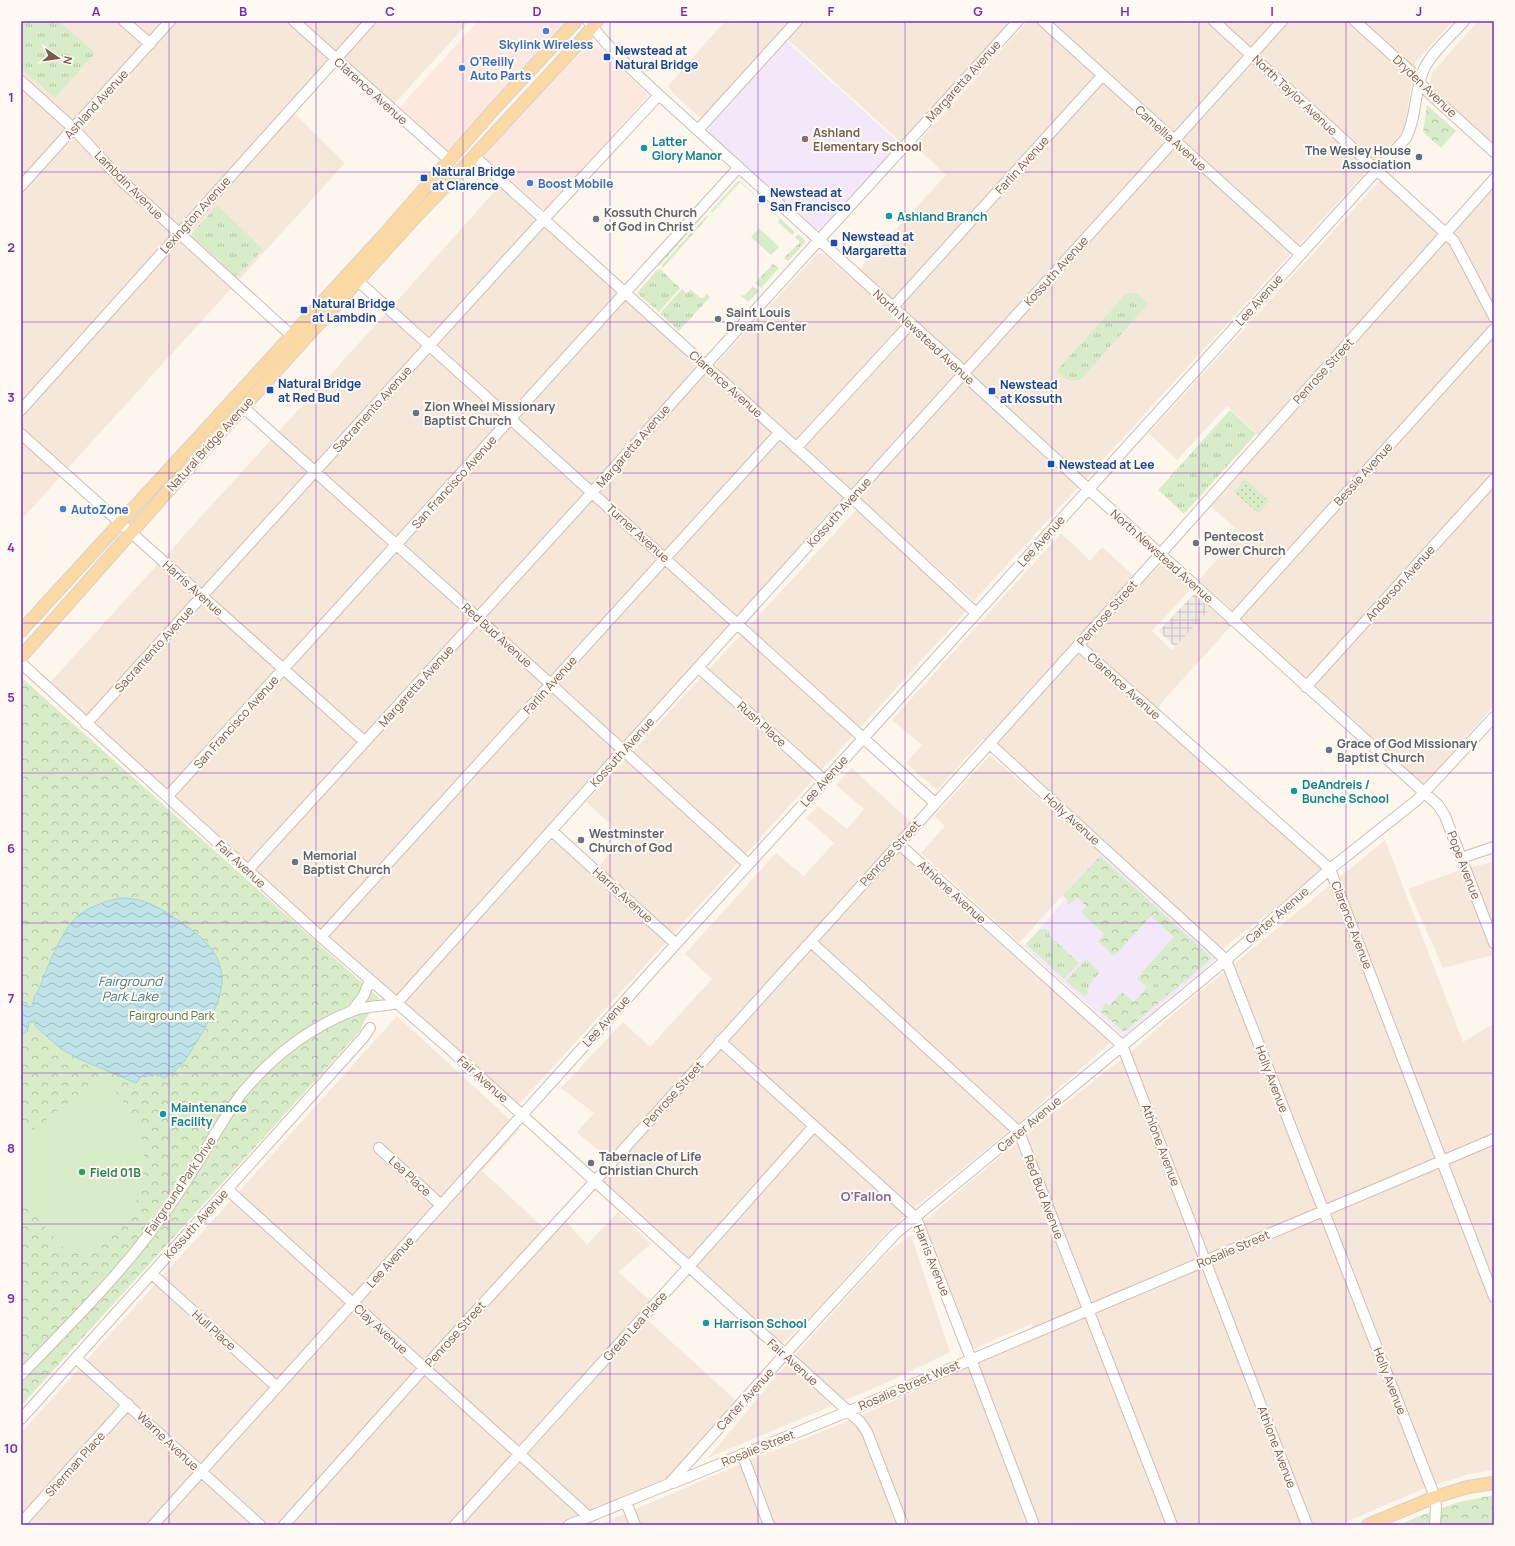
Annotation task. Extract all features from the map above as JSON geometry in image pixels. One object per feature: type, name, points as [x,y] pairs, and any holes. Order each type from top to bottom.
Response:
[{"type":"main road","name":"Natural Bridge Avenue","points":[[21,632],[382,237],[449,160],[576,21]]},
{"type":"main road","name":"Natural Bridge Avenue","points":[[21,656],[411,222],[585,36],[590,22]]},
{"type":"main road","points":[[21,651],[26,639],[58,601],[73,576]]},
{"type":"main road","points":[[1368,1525],[1435,1497],[1468,1487],[1494,1483]]},
{"type":"street","points":[[124,21],[150,44]]},
{"type":"street","name":"Ashland Avenue","points":[[21,186],[170,21]]},
{"type":"street","name":"Clarence Avenue","points":[[294,21],[449,160]]},
{"type":"street","name":"Lexington Avenue","points":[[21,410],[370,21]]},
{"type":"street","points":[[698,130],[797,21]]},
{"type":"street","name":"Margaretta Avenue","points":[[248,870],[593,492],[705,365],[1018,21]]},
{"type":"street","name":"Camellia Avenue","points":[[1043,21],[1300,254]]},
{"type":"street","name":"North Taylor Avenue","points":[[1214,21],[1454,241],[1494,317]]},
{"type":"street","name":"Kossuth Avenue","points":[[397,1003],[623,750],[699,668],[964,372],[1282,21]]},
{"type":"street","name":"Dryden Avenue","points":[[1355,21],[1410,71],[1429,93],[1494,152]]},
{"type":"street","name":"Lee Avenue","points":[[153,1525],[748,864],[864,738],[1406,138],[1410,131],[1424,70],[1431,58],[1464,21]]},
{"type":"street","name":"North Newstead Avenue","points":[[590,22],[628,65],[659,94],[911,323],[964,372],[971,381],[1088,489],[1424,793]]},
{"type":"street","name":"Farlin Avenue","points":[[893,307],[1102,76]]},
{"type":"street","name":"Lambdin Avenue","points":[[21,81],[73,128],[123,182],[292,336]]},
{"type":"street","name":"Sacramento Avenue","points":[[86,724],[659,94]]},
{"type":"street","name":"Clarence Avenue","points":[[474,156],[852,498],[976,613]]},
{"type":"street","name":"San Francisco Avenue","points":[[168,796],[739,167]]},
{"type":"street","name":"Penrose Street","points":[[284,1525],[424,1368],[595,1182],[720,1041],[990,744],[1494,179]]},
{"type":"street","name":"Turner Avenue","points":[[358,281],[864,738]]},
{"type":"street","points":[[796,448],[911,323]]},
{"type":"street","name":"Bessie Avenue","points":[[1232,620],[1494,329]]},
{"type":"street","name":"Red Bud Avenue","points":[[244,407],[748,864]]},
{"type":"street","name":"Farlin Avenue","points":[[321,937],[780,433]]},
{"type":"street","name":"Harris Avenue","points":[[21,434],[365,742]]},
{"type":"street","name":"Anderson Avenue","points":[[1306,687],[1494,479]]},
{"type":"street","name":"Clarence Avenue","points":[[1078,645],[1330,869],[1494,1297]]},
{"type":"street","name":"Fair Avenue","points":[[21,664],[86,724],[168,796],[321,937],[522,1115],[847,1412],[860,1422],[867,1432],[902,1525]]},
{"type":"street","name":"Rush Place","points":[[699,668],[825,781]]},
{"type":"street","name":"Carter Avenue","points":[[569,1525],[670,1484],[784,1354],[886,1243],[1122,1045],[1226,960],[1330,869],[1417,800],[1494,717]]},
{"type":"street","points":[[864,738],[935,803]]},
{"type":"street","name":"Holly Avenue","points":[[990,744],[1226,960],[1435,1497],[1435,1525]]},
{"type":"street","name":"Pope Avenue","points":[[1424,793],[1438,805],[1443,812],[1494,943]]},
{"type":"street","name":"Harris Avenue","points":[[552,830],[676,944]]},
{"type":"street","name":"Athlone Avenue","points":[[899,844],[1122,1045],[1307,1525]]},
{"type":"street","points":[[1461,858],[1494,847]]},
{"type":"street","name":"Red Bud Avenue","points":[[811,942],[1019,1132],[1172,1525]]},
{"type":"street","points":[[353,1010],[364,995],[370,980]]},
{"type":"street","name":"Fairground Park Drive","points":[[21,1375],[97,1295],[154,1228],[242,1094],[262,1071],[285,1050],[310,1033],[353,1010],[370,1006],[397,1003]]},
{"type":"street","name":"Kossuth Avenue","points":[[21,1418],[152,1274],[363,1038],[370,1028]]},
{"type":"street","name":"Harris Avenue","points":[[720,1041],[916,1218],[1034,1525]]},
{"type":"street","name":"Green Lea Place","points":[[455,1525],[689,1268],[814,1126]]},
{"type":"street","name":"Rosalie Street","points":[[971,1359],[1324,1212],[1494,1139]]},
{"type":"street","name":"Lea Place","points":[[379,1148],[441,1205]]},
{"type":"street","name":"Clay Avenue","points":[[227,1189],[589,1517]]},
{"type":"street","name":"Hull Place","points":[[152,1274],[277,1387]]},
{"type":"street","name":"Warne Avenue","points":[[76,1358],[260,1525]]},
{"type":"street","name":"Rosalie Street West","points":[[847,1412],[971,1359]]},
{"type":"street","name":"Sherman Place","points":[[21,1523],[128,1404]]},
{"type":"street","name":"Rosalie Street","points":[[670,1484],[847,1412]]},
{"type":"street","points":[[742,1454],[769,1525]]},
{"type":"street","points":[[626,1502],[635,1525]]},
{"type":"shaded area","points":[[21,21],[470,21],[393,105],[336,52],[294,113],[345,163],[21,520],[21,97],[29,88],[21,81]]},
{"type":"shaded area","points":[[478,21],[569,21],[450,150],[446,151],[398,109]]},
{"type":"shaded area","points":[[725,21],[1012,21],[905,146],[784,36],[705,122],[675,95],[668,86]]},
{"type":"shaded area","points":[[1028,21],[1453,21],[1415,63],[1404,130],[974,601],[721,373],[717,363],[818,253],[824,254],[851,278],[946,175],[915,146]]},
{"type":"shaded area","points":[[1478,21],[1494,21],[1494,152],[1429,93],[1432,73]]},
{"type":"shaded area","points":[[587,41],[591,42],[646,92],[647,97],[547,209],[543,209],[484,159],[483,155]]},
{"type":"shaded area","name":"Ashland Elementary School","points":[[786,41],[900,144],[820,230],[816,229],[710,134],[709,130],[710,126]]},
{"type":"shaded area","points":[[1383,177],[1446,234],[1494,178],[1494,706],[1424,784],[1199,580],[1240,533],[1210,505],[1265,442],[1227,406],[1177,460],[1149,433]]},
{"type":"shaded area","points":[[502,183],[852,498],[412,987],[554,838],[593,872],[625,837],[586,802],[860,506],[966,609],[966,611],[515,1109],[46,687],[390,309]]},
{"type":"shaded area","points":[[1061,533],[1090,561],[1102,547],[1142,583],[1161,564],[1191,589],[1152,631],[1172,650],[1211,608],[1231,626],[1156,709],[1326,865],[1273,910],[1218,952],[983,739],[937,790],[906,763],[922,745],[892,720]]},
{"type":"shaded area","points":[[1195,593],[1211,608],[1175,647],[1159,631]]},
{"type":"shaded area","points":[[990,755],[1101,853],[1019,943],[921,853],[945,826],[934,816]]},
{"type":"shaded area","points":[[852,768],[915,826],[899,843],[1115,1039],[1014,1127],[909,1212],[884,1235],[813,1314],[782,1344],[603,1182],[616,1166],[577,1132],[594,1113],[561,1088],[623,1022],[650,1047],[712,979],[685,954],[776,853],[804,876],[834,843],[806,818],[818,806],[847,829],[864,809],[836,785]]},
{"type":"shaded area","points":[[1385,840],[1463,1042],[1494,1023],[1494,1470],[1469,1474],[1423,1489],[1339,1525],[599,1525],[745,1462],[846,1422],[1032,1339],[1030,1334],[1033,1323],[974,1349],[923,1222],[1030,1131],[1132,1051],[1179,1009]]},
{"type":"shaded area","points":[[1101,853],[1215,956],[1214,961],[1123,1036],[1024,947],[1065,899],[1062,895]]},
{"type":"shaded area","points":[[1494,862],[1494,955],[1443,968],[1408,889],[1465,868]]},
{"type":"shaded area","points":[[397,1016],[520,1129],[482,1171],[544,1228],[558,1212],[587,1245],[618,1212],[651,1244],[618,1272],[655,1305],[644,1317],[740,1404],[669,1484],[577,1525],[21,1525],[21,1433]]},
{"type":"shaded area","points":[[911,1235],[950,1352],[888,1382],[708,1458],[777,1375],[886,1254]]},
{"type":"green space","points":[[21,21],[59,21],[95,53],[55,98],[21,68]]},
{"type":"green space","points":[[1427,105],[1456,131],[1441,148],[1423,132]]},
{"type":"green space","points":[[738,181],[740,181],[795,232],[792,235],[778,222],[780,219],[740,182],[712,213],[710,212]]},
{"type":"green space","points":[[217,205],[263,249],[237,277],[191,235]]},
{"type":"green space","points":[[704,214],[659,266],[657,265]]},
{"type":"green space","points":[[707,215],[708,217],[662,269],[662,265]]},
{"type":"green space","points":[[759,228],[779,247],[771,255],[751,237]]},
{"type":"green space","points":[[798,234],[805,240],[804,244],[788,261],[784,258],[800,242],[795,237]]},
{"type":"green space","points":[[773,264],[779,268],[761,288],[755,283]]},
{"type":"green space","points":[[660,269],[680,288],[659,312],[637,293],[657,270]]},
{"type":"green space","points":[[753,286],[759,291],[748,302],[741,296],[742,294],[744,296]]},
{"type":"green space","points":[[682,289],[686,293],[691,290],[702,299],[707,294],[710,297],[679,331],[660,313]]},
{"type":"green space","points":[[1137,293],[1148,304],[1082,378],[1072,381],[1066,379],[1057,372],[1058,369],[1125,295]]},
{"type":"green space","points":[[1230,410],[1256,434],[1184,514],[1158,490]]},
{"type":"green space","points":[[1245,479],[1269,501],[1258,513],[1234,492]]},
{"type":"green space","name":"Fairground Park","points":[[21,677],[379,998],[362,1025],[360,1031],[21,1406]]},
{"type":"green space","points":[[1100,856],[1212,958],[1124,1032],[1100,1011],[1106,1003],[1109,1006],[1122,992],[1134,1002],[1147,987],[1137,978],[1174,937],[1151,916],[1114,956],[1098,941],[1104,934],[1081,912],[1086,906],[1077,897],[1069,905],[1067,903],[1068,900],[1063,895]],"holes":[[[1153,981],[1166,993],[1161,998],[1147,987]]]},
{"type":"green space","points":[[1040,929],[1046,929],[1050,932],[1049,935],[1079,963],[1064,979],[1026,944]]},
{"type":"green space","points":[[1086,959],[1100,972],[1088,986],[1089,988],[1087,990],[1089,993],[1085,997],[1066,981]]},
{"type":"green space","points":[[1153,981],[1166,993],[1161,999],[1147,987]]},
{"type":"green space","name":"Field 01B","points":[[103,1076],[127,1107],[139,1130],[143,1143],[144,1156],[142,1184],[133,1209],[117,1231],[100,1243],[70,1255],[21,1200],[21,1139]]},
{"type":"green space","points":[[1494,1495],[1494,1525],[1400,1525],[1417,1517],[1459,1502]]},
{"type":"water","name":"Fairground Park Lake","points":[[120,898],[136,899],[150,904],[169,914],[195,933],[209,946],[218,960],[222,974],[221,988],[217,1004],[209,1022],[183,1062],[169,1075],[163,1078],[158,1074],[141,1077],[136,1083],[77,1058],[60,1048],[35,1026],[35,1021],[29,1022],[28,1029],[21,1036],[21,1001],[27,1003],[28,1007],[34,1006],[34,997],[39,990],[46,970],[61,938],[73,920],[80,914],[99,904]]},
{"type":"place","name":"Skylink Wireless","points":[[546,31]]},
{"type":"place","name":"Newstead at Natural Bridge","points":[[607,57]]},
{"type":"place","name":"O'Reilly Auto Parts","points":[[462,68]]},
{"type":"place","name":"Ashland Elementary School","points":[[805,139]]},
{"type":"place","name":"Latter Glory Manor","points":[[644,148]]},
{"type":"place","name":"The Wesley House Association","points":[[1419,157]]},
{"type":"place","name":"Natural Bridge at Clarence","points":[[424,178]]},
{"type":"place","name":"Boost Mobile","points":[[530,183]]},
{"type":"place","name":"Newstead at San Francisco","points":[[762,199]]},
{"type":"place","name":"Ashland Branch","points":[[889,216]]},
{"type":"place","name":"Kossuth Church of God in Christ","points":[[596,219]]},
{"type":"place","name":"Newstead at Margaretta","points":[[834,243]]},
{"type":"place","name":"Natural Bridge at Lambdin","points":[[304,310]]},
{"type":"place","name":"Saint Louis Dream Center","points":[[718,319]]},
{"type":"place","name":"Natural Bridge at Red Bud","points":[[270,390]]},
{"type":"place","name":"Newstead at Kossuth","points":[[992,391]]},
{"type":"place","name":"Zion Wheel Missionary Baptist Church","points":[[416,413]]},
{"type":"place","name":"Newstead at Lee","points":[[1051,464]]},
{"type":"place","name":"AutoZone","points":[[63,509]]},
{"type":"place","name":"Pentecost Power Church","points":[[1196,543]]},
{"type":"place","name":"Grace of God Missionary Baptist Church","points":[[1329,750]]},
{"type":"place","name":"DeAndreis / Bunche School","points":[[1294,791]]},
{"type":"place","name":"Westminster Church of God","points":[[581,840]]},
{"type":"place","name":"Memorial Baptist Church","points":[[295,862]]},
{"type":"place","name":"Maintenance Facility","points":[[163,1114]]},
{"type":"place","name":"Tabernacle of Life Christian Church","points":[[591,1163]]},
{"type":"place","name":"Field 01B","points":[[82,1172]]},
{"type":"place","name":"Harrison School","points":[[706,1323]]},
{"type":"district","name":"O'Fallon","points":[[866,1196]]}]
